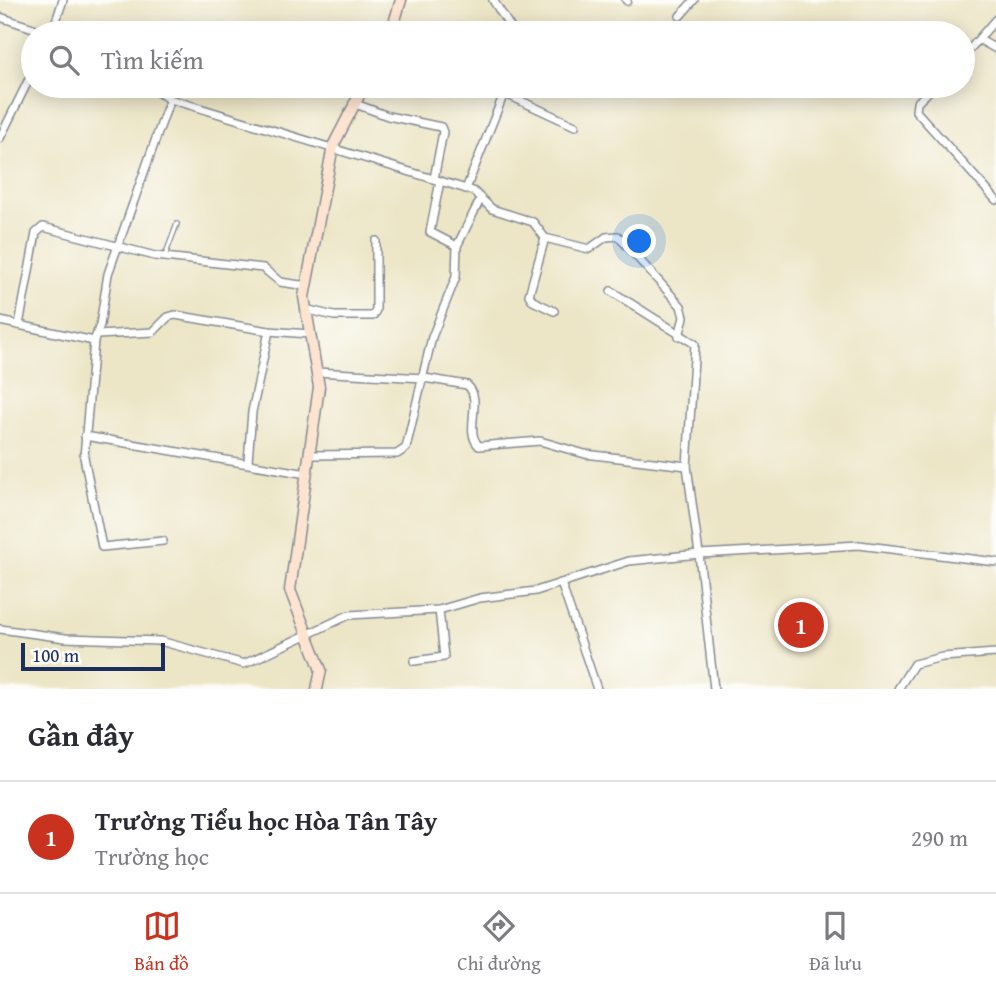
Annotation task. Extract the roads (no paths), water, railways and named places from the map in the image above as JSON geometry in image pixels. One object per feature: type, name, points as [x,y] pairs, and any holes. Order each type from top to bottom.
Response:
[{"type":"street","points":[[55,21],[64,0]]},
{"type":"street","points":[[395,21],[401,0]]},
{"type":"street","points":[[493,0],[506,21]]},
{"type":"street","points":[[680,16],[694,0]]},
{"type":"street","points":[[0,17],[21,24]]},
{"type":"street","points":[[975,45],[996,19]]},
{"type":"street","points":[[980,40],[996,49]]},
{"type":"street","points":[[0,138],[21,95]]},
{"type":"street","points":[[317,689],[321,670],[290,590],[312,455],[319,387],[305,309],[333,146],[356,98]]},
{"type":"street","points":[[466,189],[491,133],[503,98]]},
{"type":"street","points":[[523,98],[575,126]]},
{"type":"street","points":[[922,98],[917,103],[916,111],[996,200]]},
{"type":"street","points":[[163,541],[102,547],[85,465],[85,436],[95,338],[108,274],[170,99],[333,146],[466,189],[492,209],[533,222],[545,238],[589,249],[609,235],[622,239],[681,306],[684,317],[679,336]]},
{"type":"street","points":[[353,103],[388,116],[441,127],[443,132],[430,232],[457,246]]},
{"type":"street","points":[[312,455],[401,453],[406,448],[432,337],[455,282],[457,246],[481,198]]},
{"type":"street","points":[[19,325],[36,233],[40,228],[47,227],[164,258],[263,268],[280,282],[307,286]]},
{"type":"street","points":[[545,238],[529,295],[533,301],[554,311]]},
{"type":"street","points":[[305,309],[334,316],[373,316],[376,310],[376,241]]},
{"type":"street","points":[[611,291],[695,344],[687,467],[714,689]]},
{"type":"street","points":[[0,321],[95,338],[153,332],[168,317],[175,315],[269,331],[309,334]]},
{"type":"street","points":[[248,461],[252,412],[269,331]]},
{"type":"street","points":[[316,372],[461,382],[471,388],[474,439],[479,446],[546,442],[585,454],[687,467]]},
{"type":"street","points":[[85,436],[248,461],[307,474]]},
{"type":"street","points":[[0,629],[65,638],[160,641],[238,664],[251,663],[349,615],[439,610],[480,598],[536,591],[629,561],[699,554],[859,545],[996,562]]},
{"type":"street","points":[[561,583],[597,689]]},
{"type":"street","points":[[414,661],[444,657],[439,610]]},
{"type":"street","points":[[898,689],[915,664],[965,654],[996,653]]},
{"type":"lane","points":[[164,258],[177,224]]},
{"type":"place","name":"Trường Tiểu học Hòa Tân Tây","points":[[801,625]]}]
